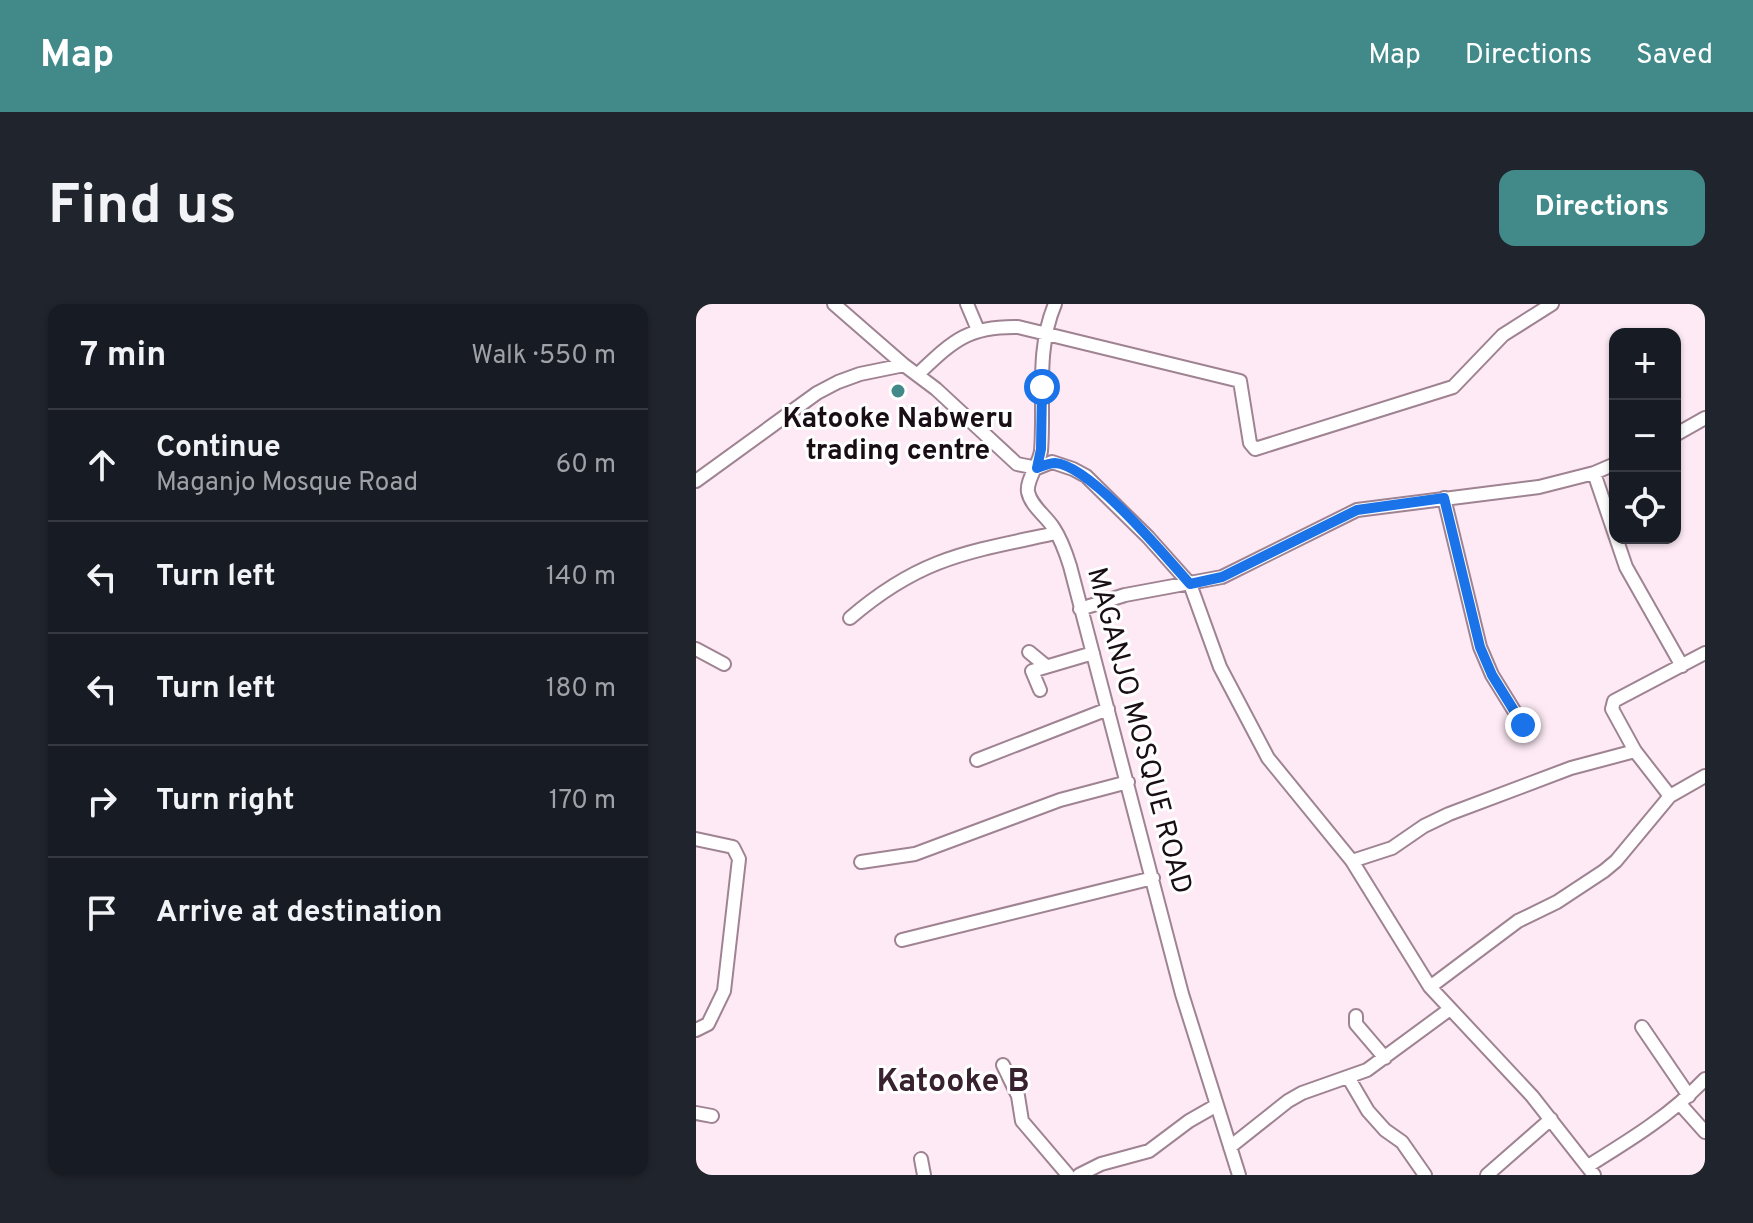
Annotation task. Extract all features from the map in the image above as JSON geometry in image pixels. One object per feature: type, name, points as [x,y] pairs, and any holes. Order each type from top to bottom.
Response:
[{"type":"street","points":[[834,304],[936,389],[1017,464],[1037,468],[1052,462],[1086,476],[1190,584],[1220,667],[1268,758],[1352,861],[1430,987],[1551,1119],[1591,1170],[1685,1100],[1705,1079]]},
{"type":"street","points":[[967,304],[978,330]]},
{"type":"street","name":"MAGANJO MOSQUE ROAD","points":[[1055,304],[1046,335],[1042,374],[1041,449],[1028,491],[1033,503],[1056,533],[1070,566],[1182,994],[1239,1175]]},
{"type":"street","points":[[917,375],[950,344],[978,330],[993,326],[1018,327],[1240,381],[1250,443],[1255,449],[1453,387],[1503,335],[1552,304]]},
{"type":"street","points":[[696,481],[817,393],[838,382],[904,365]]},
{"type":"street","points":[[1681,432],[1705,418]]},
{"type":"street","points":[[1080,609],[1125,595],[1222,577],[1357,510],[1539,487],[1609,467]]},
{"type":"street","points":[[1594,473],[1626,567],[1682,666]]},
{"type":"street","points":[[1444,498],[1480,647],[1492,675],[1523,725]]},
{"type":"street","points":[[850,618],[897,581],[939,561],[960,553],[1056,533]]},
{"type":"street","points":[[696,649],[724,664]]},
{"type":"street","points":[[1029,652],[1046,666]]},
{"type":"street","points":[[1040,690],[1032,671],[1093,653]]},
{"type":"street","points":[[1670,796],[1635,751],[1612,704],[1705,653]]},
{"type":"street","points":[[977,760],[1108,709]]},
{"type":"street","points":[[1352,861],[1392,848],[1424,826],[1449,814],[1571,768],[1635,751]]},
{"type":"street","points":[[1430,987],[1518,921],[1557,902],[1612,865],[1670,796],[1705,776]]},
{"type":"street","points":[[861,862],[915,854],[1060,800],[1128,782]]},
{"type":"street","points":[[696,839],[733,847],[739,859],[724,991],[708,1024],[696,1030]]},
{"type":"street","points":[[902,940],[1153,878]]},
{"type":"street","points":[[1230,1147],[1302,1093],[1348,1077],[1385,1058],[1450,1009]]},
{"type":"street","points":[[1356,1016],[1356,1024],[1385,1058]]},
{"type":"street","points":[[1642,1027],[1705,1132]]},
{"type":"street","points":[[1003,1065],[1018,1096],[1022,1121],[1068,1175]]},
{"type":"street","points":[[1348,1077],[1368,1111],[1385,1130],[1402,1142],[1425,1175]]},
{"type":"street","points":[[1079,1175],[1101,1164],[1149,1151],[1189,1121],[1217,1105]]},
{"type":"street","points":[[696,1113],[712,1116]]},
{"type":"street","points":[[1487,1175],[1551,1119]]},
{"type":"street","points":[[921,1159],[924,1175]]},
{"type":"place","name":"Katooke Nabweru trading centre","points":[[898,391]]},
{"type":"district","name":"Katooke B","points":[[953,1083]]},
{"type":"route","points":[[1042,387],[1041,449],[1037,468],[1052,462],[1086,476],[1190,584],[1222,577],[1357,510],[1444,498],[1480,647],[1492,675],[1523,725]]}]
